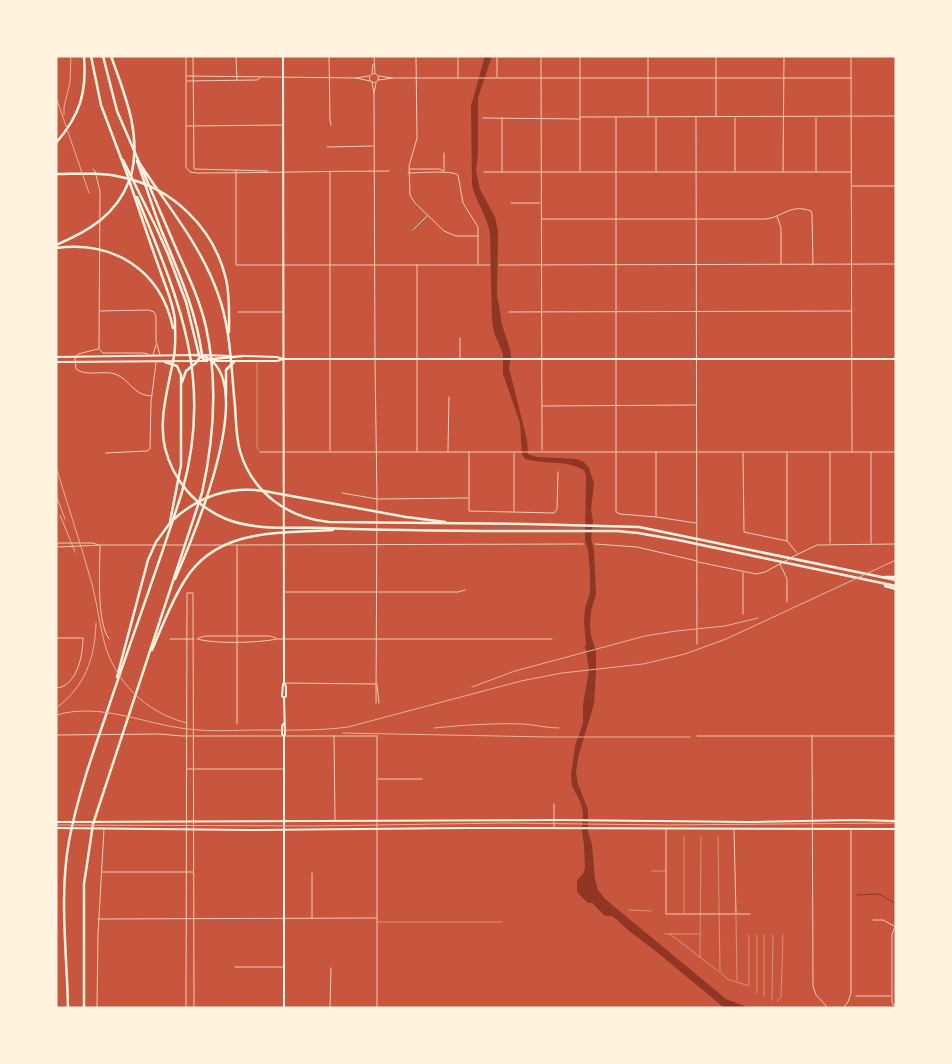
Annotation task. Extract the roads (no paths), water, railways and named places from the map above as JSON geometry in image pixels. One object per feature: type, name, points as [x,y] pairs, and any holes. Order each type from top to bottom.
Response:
[{"type":"highway","points":[[56,143],[73,120],[79,108],[85,85],[84,56]]},
{"type":"highway","points":[[91,56],[101,105],[113,141],[167,271],[186,331],[194,389],[194,422],[187,473],[176,511],[120,668]]},
{"type":"highway","points":[[84,1008],[84,884],[90,842],[99,806],[139,681],[181,561],[202,493],[210,452],[213,420],[212,368],[206,328],[188,272],[117,111],[103,56]]},
{"type":"highway","points":[[56,246],[84,233],[99,222],[116,205],[128,183],[134,163],[135,138],[130,113],[111,56]]},
{"type":"highway","points":[[113,141],[155,225],[180,284],[201,358]]},
{"type":"highway","points":[[132,145],[159,225],[190,301],[196,320],[201,358]]},
{"type":"highway","points":[[138,161],[207,267],[220,301],[229,339]]},
{"type":"highway","points":[[56,174],[110,175],[139,182],[163,193],[177,203],[191,215],[205,233],[220,262],[226,280],[229,302],[229,339],[235,413],[240,450],[248,470],[266,494],[295,515],[318,522],[639,527],[881,577],[896,578]]},
{"type":"highway","points":[[127,174],[175,319],[174,354],[168,383],[163,432],[168,458],[179,482],[201,505],[220,516],[237,522],[269,526],[391,530],[638,533],[769,559],[896,588]]},
{"type":"highway","points":[[56,246],[91,247],[121,256],[134,265],[154,284],[162,297],[171,319],[174,334]]},
{"type":"highway","points":[[193,355],[211,360],[244,356]]},
{"type":"highway","points":[[181,400],[184,376],[188,369],[201,358]]},
{"type":"highway","points":[[181,561],[193,535],[217,469],[225,427],[225,398],[220,376],[211,360]]},
{"type":"highway","points":[[165,362],[174,364],[179,370],[181,400],[181,465],[167,533]]},
{"type":"highway","points":[[225,398],[227,390],[226,371],[234,362]]},
{"type":"highway","points":[[68,1008],[64,910],[65,873],[69,843],[77,805],[120,668],[148,560],[156,542],[167,526],[202,499],[226,491],[244,489],[296,496],[366,510],[459,523]]},
{"type":"highway","points":[[146,662],[180,588],[198,563],[219,546],[239,538],[260,534],[348,529]]},
{"type":"main road","points":[[283,56],[284,683],[282,686],[282,696],[284,698],[284,723],[282,734],[284,736],[284,1008]]},
{"type":"main road","points":[[56,357],[193,355]]},
{"type":"main road","points":[[56,362],[165,362],[244,356],[277,357],[283,360]]},
{"type":"main road","points":[[211,360],[234,362],[283,360],[896,358]]},
{"type":"main road","points":[[56,822],[896,821]]},
{"type":"main road","points":[[56,828],[284,830],[554,828],[896,829]]},
{"type":"street","points":[[186,56],[186,168],[190,172],[389,171]]},
{"type":"street","points":[[193,56],[194,168],[197,170],[236,172]]},
{"type":"street","points":[[236,56],[236,80]]},
{"type":"street","points":[[329,56],[330,120],[332,125]]},
{"type":"street","points":[[374,56],[376,74],[393,78],[852,78]]},
{"type":"street","points":[[416,56],[417,141],[408,169],[411,198],[449,234],[478,236]]},
{"type":"street","points":[[458,56],[458,78]]},
{"type":"street","points":[[497,56],[497,78]]},
{"type":"street","points":[[541,56],[542,451]]},
{"type":"street","points":[[580,56],[580,172]]},
{"type":"street","points":[[648,56],[648,117]]},
{"type":"street","points":[[716,56],[716,116]]},
{"type":"street","points":[[783,172],[784,56]]},
{"type":"street","points":[[852,56],[852,452]]},
{"type":"street","points":[[186,81],[257,80],[261,78],[356,78],[370,76],[374,64]]},
{"type":"street","points":[[186,76],[258,76],[261,78]]},
{"type":"street","points":[[370,76],[374,94]]},
{"type":"street","points":[[376,702],[377,452],[373,146],[374,94],[378,76]]},
{"type":"street","points":[[356,78],[371,82],[393,78]]},
{"type":"street","points":[[696,116],[697,644]]},
{"type":"street","points":[[735,116],[735,172]]},
{"type":"street","points":[[816,116],[816,172]]},
{"type":"street","points":[[483,118],[895,116],[896,134]]},
{"type":"street","points":[[616,117],[617,513],[696,523]]},
{"type":"street","points":[[656,117],[656,172]]},
{"type":"street","points":[[502,118],[502,172]]},
{"type":"street","points":[[186,126],[283,125]]},
{"type":"street","points":[[327,147],[373,146]]},
{"type":"street","points":[[444,153],[444,172]]},
{"type":"street","points":[[93,169],[95,170],[100,191],[99,312],[99,349],[103,353],[144,353],[152,356],[156,341],[156,316],[154,312],[148,310],[99,312]]},
{"type":"street","points":[[408,169],[440,169],[444,172]]},
{"type":"street","points":[[330,171],[330,452]]},
{"type":"street","points":[[236,172],[236,265],[490,265]]},
{"type":"street","points":[[408,174],[453,172],[458,176],[462,200],[466,210],[477,226],[478,265]]},
{"type":"street","points":[[484,172],[852,172]]},
{"type":"street","points":[[852,186],[896,186]]},
{"type":"street","points":[[511,203],[541,203]]},
{"type":"street","points":[[541,219],[765,219],[789,210],[808,210],[811,211],[813,265]]},
{"type":"street","points":[[413,230],[428,216]]},
{"type":"street","points":[[777,216],[781,228],[781,265]]},
{"type":"street","points":[[500,265],[896,264]]},
{"type":"street","points":[[417,265],[417,452]]},
{"type":"street","points":[[238,312],[284,312]]},
{"type":"street","points":[[509,312],[852,312]]},
{"type":"street","points":[[460,338],[460,360]]},
{"type":"street","points":[[156,341],[160,355]]},
{"type":"street","points":[[99,349],[80,353],[76,356],[75,368],[80,372],[115,374],[135,391],[152,396]]},
{"type":"street","points":[[106,453],[150,450],[152,396],[156,362]]},
{"type":"street","points":[[448,452],[449,397]]},
{"type":"street","points":[[542,406],[696,405]]},
{"type":"street","points":[[260,452],[896,452]]},
{"type":"street","points":[[469,452],[469,511],[556,512],[558,472]]},
{"type":"street","points":[[514,452],[514,512]]},
{"type":"street","points":[[656,452],[656,517]]},
{"type":"street","points":[[743,452],[744,532],[787,541],[798,554]]},
{"type":"street","points":[[787,452],[787,541]]},
{"type":"street","points":[[830,452],[830,544]]},
{"type":"street","points":[[870,452],[871,544]]},
{"type":"street","points":[[342,494],[377,498],[469,498]]},
{"type":"street","points":[[56,545],[59,543],[93,543],[100,545]]},
{"type":"street","points":[[56,545],[59,547],[100,545],[583,544]]},
{"type":"street","points":[[595,544],[637,547],[743,573],[760,574],[815,545],[896,544]]},
{"type":"street","points":[[100,545],[101,606],[106,634],[109,639]]},
{"type":"street","points":[[236,545],[237,724]]},
{"type":"street","points":[[780,564],[787,579],[787,602]]},
{"type":"street","points":[[743,573],[743,614]]},
{"type":"street","points":[[284,592],[458,592],[464,590]]},
{"type":"street","points":[[188,1008],[186,1006],[186,593],[193,593],[194,639],[193,1008]]},
{"type":"street","points":[[197,639],[206,636],[270,636],[277,638]]},
{"type":"street","points":[[56,638],[83,638],[83,655],[75,673],[66,686],[56,688]]},
{"type":"street","points":[[170,639],[263,641],[277,638],[552,638]]},
{"type":"street","points":[[284,683],[377,684]]},
{"type":"street","points":[[377,684],[379,702]]},
{"type":"street","points":[[187,694],[194,694]]},
{"type":"street","points":[[56,735],[377,736],[377,1008]]},
{"type":"street","points":[[334,736],[335,822]]},
{"type":"street","points":[[697,736],[896,736]]},
{"type":"street","points":[[812,736],[812,986],[816,995],[828,1008]]},
{"type":"street","points":[[186,769],[284,769]]},
{"type":"street","points":[[377,779],[422,778]]},
{"type":"street","points":[[554,804],[554,828]]},
{"type":"street","points":[[97,1008],[98,918],[104,828]]},
{"type":"street","points":[[734,828],[736,914]]},
{"type":"street","points":[[666,829],[666,914],[750,914]]},
{"type":"street","points":[[842,1008],[848,1002],[851,993],[851,829]]},
{"type":"street","points":[[101,872],[194,872]]},
{"type":"street","points":[[312,873],[312,918]]},
{"type":"street","points":[[98,918],[377,918]]},
{"type":"street","points":[[873,920],[883,920],[895,927],[892,934],[892,996],[894,1005]]},
{"type":"street","points":[[235,967],[284,967]]},
{"type":"street","points":[[330,1008],[331,968]]},
{"type":"street","points":[[856,996],[892,996]]},
{"type":"lane","points":[[258,361],[257,447],[260,452]]},
{"type":"lane","points":[[684,837],[684,914]]},
{"type":"lane","points":[[700,958],[701,837]]},
{"type":"lane","points":[[718,837],[720,972]]},
{"type":"lane","points":[[652,871],[666,870]]},
{"type":"lane","points":[[629,910],[651,911]]},
{"type":"lane","points":[[736,914],[737,982]]},
{"type":"lane","points":[[377,922],[502,922]]},
{"type":"lane","points":[[665,934],[701,934]]},
{"type":"lane","points":[[670,934],[728,979],[749,986]]},
{"type":"lane","points":[[749,935],[749,989]]},
{"type":"lane","points":[[757,935],[757,993]]},
{"type":"lane","points":[[764,935],[764,996]]},
{"type":"lane","points":[[772,1000],[773,935]]},
{"type":"lane","points":[[777,1002],[781,996],[784,935]]},
{"type":"waterway","points":[[857,895],[879,894],[896,904]]},
{"type":"tram line","points":[[56,825],[314,826],[504,823],[666,825],[896,823]]},
{"type":"railway","points":[[64,115],[70,82],[71,56]]},
{"type":"railway","points":[[56,97],[89,193]]},
{"type":"railway","points":[[56,467],[92,584],[104,641],[115,669],[124,682],[145,703],[158,712],[187,723]]},
{"type":"railway","points":[[56,495],[65,519]]},
{"type":"railway","points":[[60,515],[75,552]]},
{"type":"railway","points":[[56,715],[89,711],[106,712],[171,726],[206,730],[304,730],[348,727],[521,681],[562,673],[643,664],[685,654],[726,639],[896,560]]},
{"type":"railway","points":[[472,687],[515,671],[645,636],[725,626],[758,618]]},
{"type":"railway","points":[[56,708],[74,691],[86,671],[91,660],[96,623]]},
{"type":"railway","points":[[434,728],[479,724],[524,724],[559,728]]},
{"type":"railway","points":[[343,733],[549,737],[690,737]]}]
